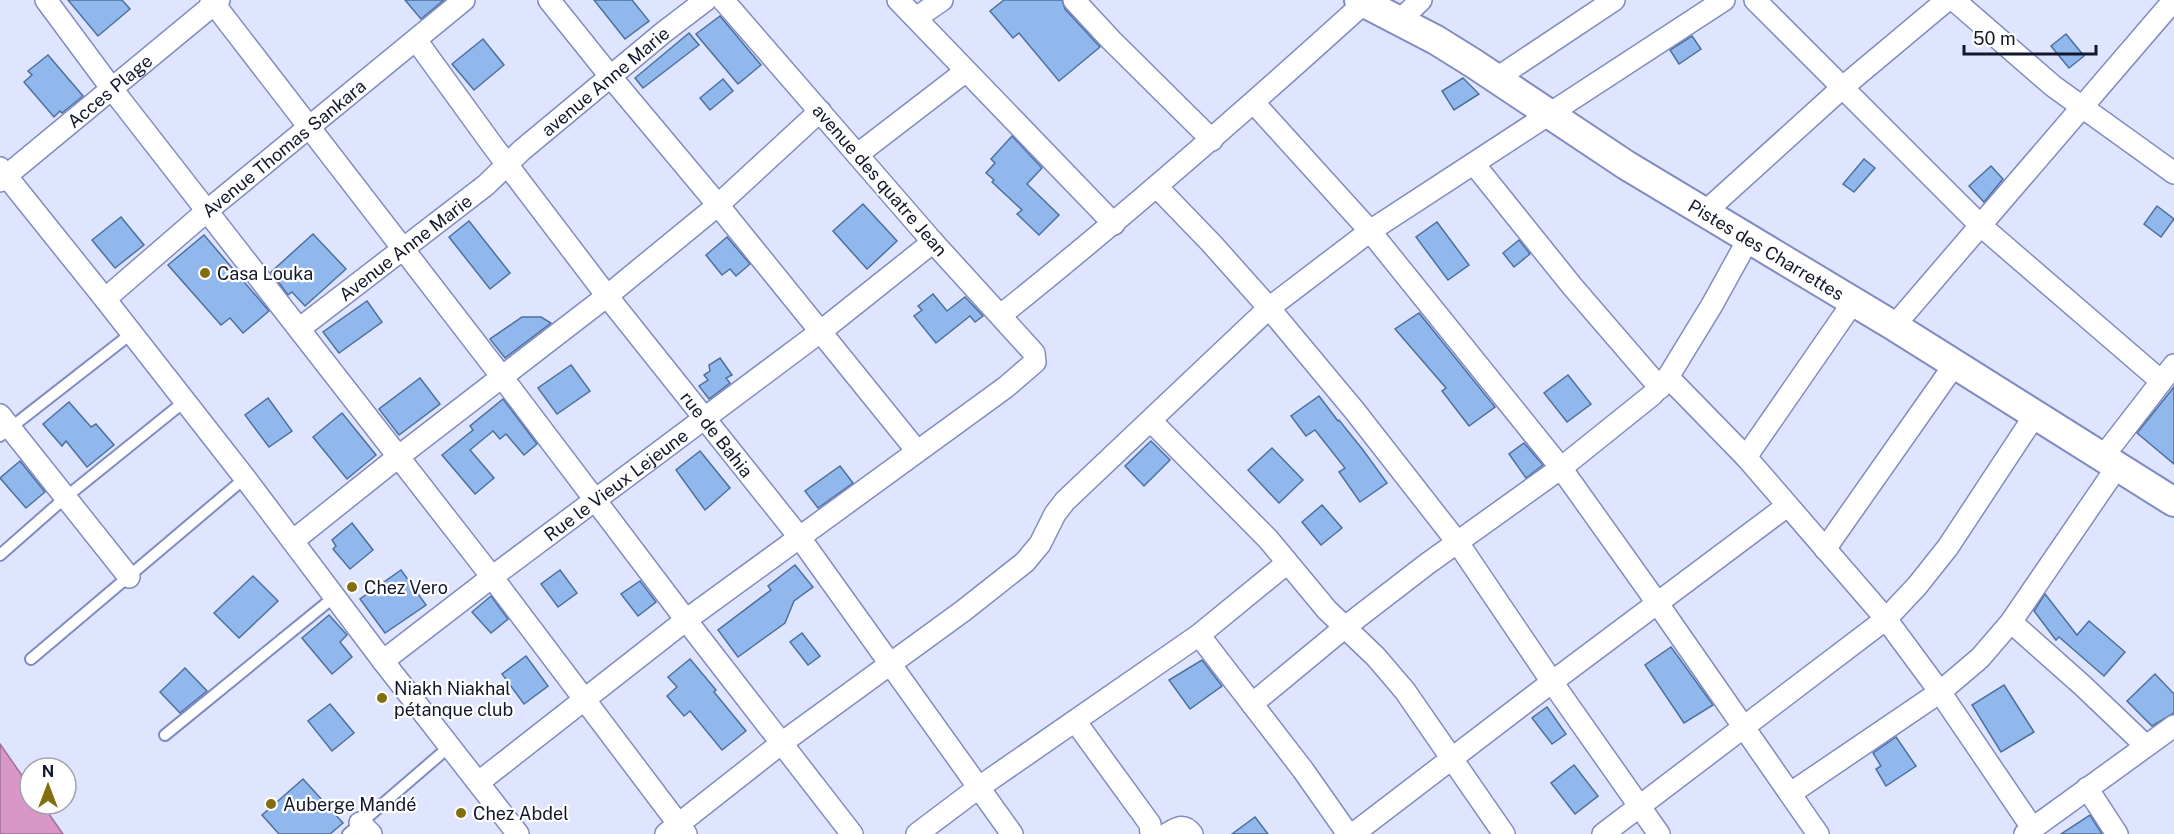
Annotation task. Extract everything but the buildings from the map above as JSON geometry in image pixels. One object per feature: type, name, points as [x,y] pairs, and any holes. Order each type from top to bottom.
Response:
[{"type":"main road","name":"Pistes des Charrettes","points":[[1361,1],[1436,40],[1626,165],[1854,301],[2174,502]]},
{"type":"street","points":[[46,0],[112,89],[492,577],[584,699],[677,831],[783,742],[1025,562],[1040,544],[1055,514],[1065,501],[1269,308],[1370,231],[1724,0]]},
{"type":"street","name":"Avenue Thomas Sankara","points":[[105,299],[208,210],[464,0]]},
{"type":"street","points":[[479,782],[686,620],[917,451],[718,204],[549,0]]},
{"type":"street","name":"avenue Anne Marie","points":[[508,164],[610,76],[706,0]]},
{"type":"street","name":"avenue des quatre Jean","points":[[723,0],[933,242],[1034,352],[1036,359],[1033,366],[917,451]]},
{"type":"street","points":[[898,0],[1114,224]]},
{"type":"street","points":[[916,18],[942,0]]},
{"type":"street","points":[[1074,0],[1212,140]]},
{"type":"street","points":[[1399,21],[1421,0]]},
{"type":"street","points":[[1497,78],[1614,0]]},
{"type":"street","points":[[1755,0],[1980,225],[2167,373],[2011,622],[1980,658],[1940,692],[1791,794]]},
{"type":"street","points":[[1705,212],[1843,87],[1947,0]]},
{"type":"street","points":[[1954,0],[2019,58],[2082,108],[2174,173]]},
{"type":"street","points":[[1894,326],[2174,0]]},
{"type":"street","points":[[215,1],[686,620],[783,742],[852,834]]},
{"type":"street","name":"Acces Plage","points":[[2,175],[112,89],[215,1]]},
{"type":"street","points":[[1001,315],[1114,224],[1212,140],[1361,1]]},
{"type":"street","name":"rue de Bahia","points":[[416,40],[607,296],[800,538],[1012,834]]},
{"type":"street","points":[[858,153],[966,71]]},
{"type":"street","points":[[1254,102],[1370,231],[1561,468],[1658,603],[1818,834]]},
{"type":"street","points":[[294,540],[607,296],[718,204],[820,111]]},
{"type":"street","name":"Avenue Anne Marie","points":[[299,329],[486,185],[508,164]]},
{"type":"street","points":[[1474,164],[1572,286],[1664,383],[1746,457],[1886,619],[1940,692],[2029,831],[2174,726]]},
{"type":"street","points":[[2,175],[132,333],[294,540],[383,661],[519,834]]},
{"type":"street","points":[[1157,187],[1269,308],[1354,410],[1458,543],[1551,682],[1659,834]]},
{"type":"street","points":[[1252,704],[1344,628],[1427,564],[1561,468],[1664,383],[1712,305],[1749,238]]},
{"type":"street","name":"Rue le Vieux Lejeune","points":[[383,661],[820,332],[933,242]]},
{"type":"street","points":[[1746,457],[1854,301]]},
{"type":"street","points":[[1825,549],[1955,364]]},
{"type":"street","points":[[1603,834],[1886,619],[1917,586],[1948,547],[2035,415]]},
{"type":"street","points":[[1151,422],[1254,524],[1344,628],[1376,657],[1405,692],[1504,834]]},
{"type":"street","points":[[3,426],[66,497],[129,577]]},
{"type":"street","points":[[1353,834],[1551,682],[1787,506]]},
{"type":"street","points":[[917,834],[1199,635],[1287,563]]},
{"type":"street","points":[[2011,622],[2145,745]]},
{"type":"street","points":[[1199,635],[1348,834]]},
{"type":"street","points":[[1075,721],[1150,824],[1151,834]]},
{"type":"street","points":[[2088,788],[2117,834]]},
{"type":"street","points":[[1167,834],[1180,827],[1187,828],[1192,834]]},
{"type":"lane","points":[[3,426],[132,333]]},
{"type":"lane","points":[[0,555],[66,497],[185,401]]},
{"type":"lane","points":[[31,660],[245,478]]},
{"type":"lane","points":[[165,735],[334,597]]},
{"type":"lane","points":[[359,830],[450,746]]},
{"type":"shaded area","points":[[0,744],[18,770],[18,816],[50,816],[63,834],[0,834]]},
{"type":"place","name":"Casa Louka","points":[[205,273]]},
{"type":"place","name":"Chez Vero","points":[[352,587]]},
{"type":"place","name":"Niakh Niakhal pétanque club","points":[[382,698]]},
{"type":"place","name":"Auberge Mandé","points":[[271,804]]},
{"type":"place","name":"Chez Abdel","points":[[461,813]]}]
